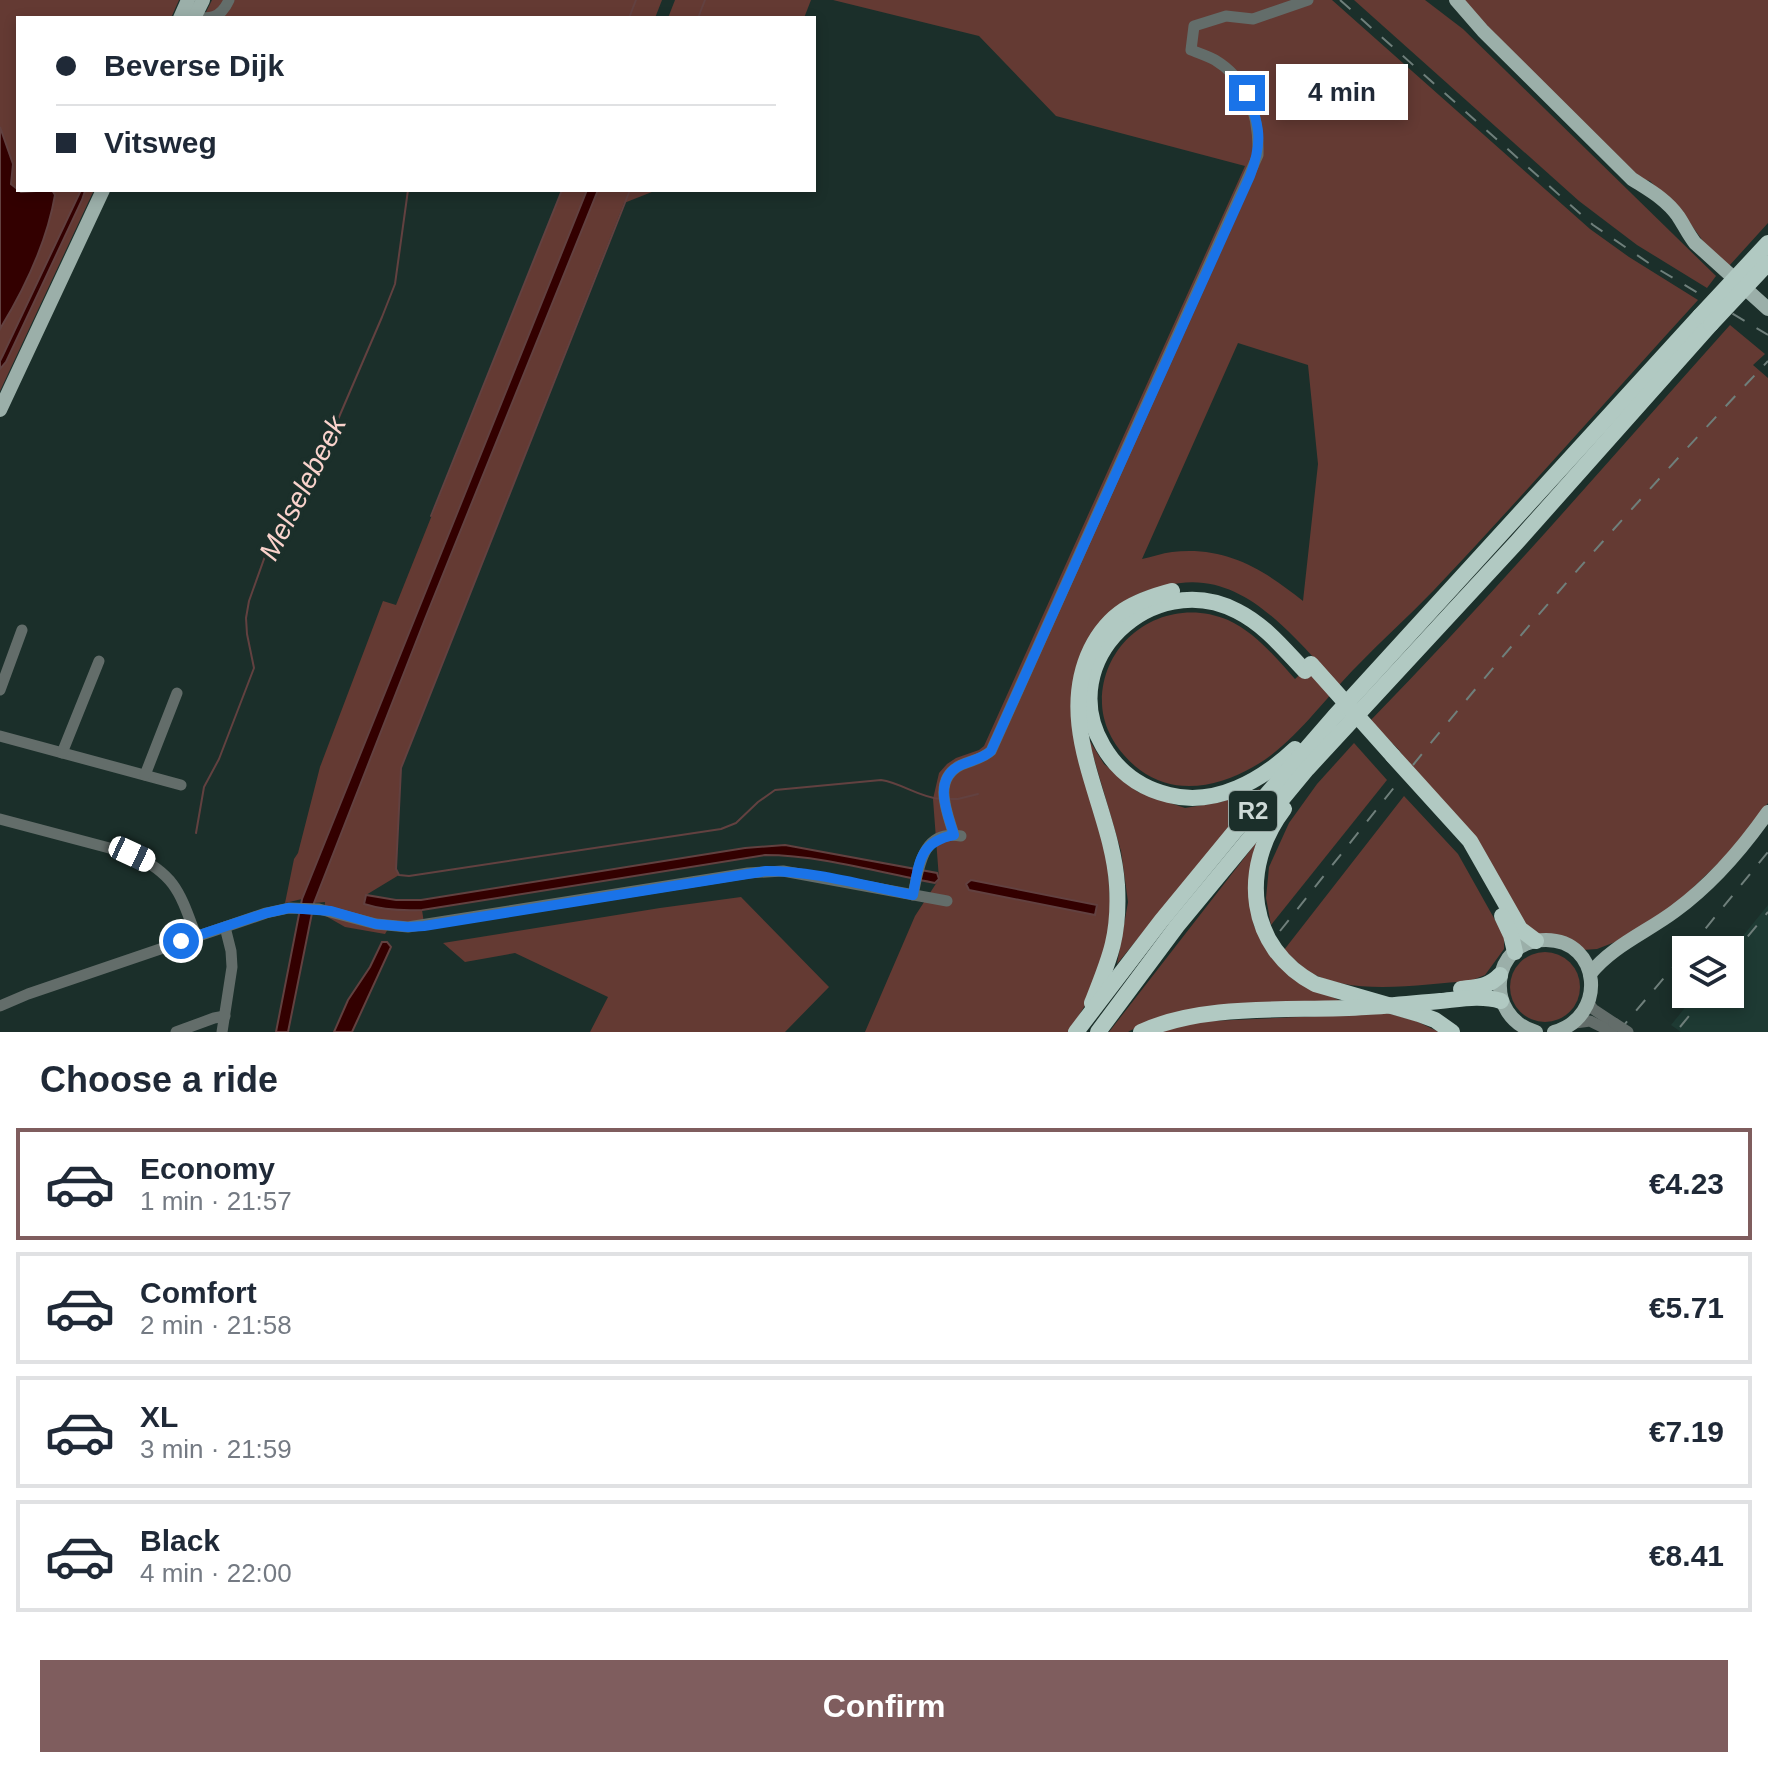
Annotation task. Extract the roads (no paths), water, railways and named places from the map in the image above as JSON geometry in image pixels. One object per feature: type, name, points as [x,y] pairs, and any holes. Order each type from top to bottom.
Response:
[{"type":"highway","name":"R2","points":[[1098,1032],[1186,915],[1307,769],[1517,542],[1768,243]]},
{"type":"highway","name":"R2","points":[[1076,1032],[1161,921],[1334,717],[1441,599],[1706,320],[1768,263]]},
{"type":"highway","points":[[1076,1032],[1092,1004],[1112,953],[1117,929],[1117,882],[1087,765],[1077,713],[1078,688],[1084,663],[1098,636],[1114,617],[1137,601],[1176,590],[1220,593],[1249,607],[1268,621],[1390,759],[1470,841],[1520,929],[1536,941]]},
{"type":"highway","points":[[1308,668],[1269,633],[1236,610],[1196,600],[1158,606],[1140,613],[1124,625],[1103,650],[1091,686],[1090,708],[1095,733],[1111,760],[1139,785],[1174,797],[1211,797],[1225,793],[1261,777],[1281,762],[1441,599]]},
{"type":"highway","points":[[1367,704],[1280,816],[1263,851],[1256,904],[1265,936],[1285,964],[1300,976],[1344,994],[1377,997],[1479,987],[1491,983],[1500,975]]},
{"type":"highway","points":[[1390,759],[1463,847],[1508,926],[1515,952]]},
{"type":"highway","points":[[1359,996],[1435,1020],[1452,1032]]},
{"type":"highway","points":[[1141,1032],[1182,1018],[1211,1014],[1389,1006],[1476,998],[1501,1001]]},
{"type":"main road","points":[[188,13],[203,0]]},
{"type":"main road","points":[[1444,0],[1483,31]]},
{"type":"main road","points":[[1456,0],[1483,31],[1632,179],[1654,192],[1677,215],[1689,236],[1768,309]]},
{"type":"main road","points":[[0,410],[102,192]]},
{"type":"main road","points":[[1590,974],[1625,943],[1654,926],[1706,885],[1737,853],[1768,812]]},
{"type":"main road","points":[[1527,1030],[1506,1011],[1501,1001],[1500,975],[1515,952],[1536,941],[1555,941],[1580,955],[1592,983],[1589,1003],[1581,1017],[1554,1032]]},
{"type":"main road","points":[[1580,955],[1594,955],[1625,943]]},
{"type":"street","points":[[216,16],[224,11],[229,0]]},
{"type":"street","points":[[914,888],[924,851],[932,841],[957,836],[944,801],[946,778],[953,770],[991,751],[1258,155],[1256,116],[1247,93],[1223,66],[1191,50],[1194,26],[1226,16],[1253,19],[1308,0]]},
{"type":"street","points":[[0,690],[22,630]]},
{"type":"street","points":[[62,753],[99,661]]},
{"type":"street","points":[[145,775],[177,693]]},
{"type":"street","points":[[0,736],[181,785]]},
{"type":"street","points":[[0,819],[132,854],[150,863],[162,871],[181,895],[196,936]]},
{"type":"street","points":[[0,1006],[196,936],[266,913],[296,907],[319,909],[376,924],[424,926],[766,871],[914,888],[947,901]]},
{"type":"street","points":[[222,1032],[232,967],[225,927]]},
{"type":"street","points":[[1589,1003],[1611,1028]]},
{"type":"street","points":[[176,1032],[225,1016]]},
{"type":"street","points":[[1575,1023],[1590,1021],[1628,1032]]},
{"type":"waterway","points":[[630,16],[636,0]]},
{"type":"waterway","points":[[699,16],[705,0]]},
{"type":"waterway","name":"Melselebeek","points":[[196,833],[204,787],[219,759],[254,668],[247,634],[249,601],[274,531],[327,445],[395,284],[408,192]]},
{"type":"waterway","points":[[431,516],[561,192]]},
{"type":"waterway","points":[[629,192],[401,768],[396,869],[399,875],[409,876],[721,829],[736,823],[775,790],[881,780],[941,799]]},
{"type":"waterway","points":[[948,799],[978,794]]},
{"type":"railway","points":[[1340,0],[1593,225],[1653,266],[1768,335]]},
{"type":"railway","points":[[1413,765],[1587,560],[1768,361]]},
{"type":"railway","points":[[1280,931],[1396,785]]},
{"type":"railway","points":[[1699,936],[1768,852]]},
{"type":"railway","points":[[1744,941],[1768,912]]},
{"type":"railway","points":[[1618,1032],[1672,968]]},
{"type":"railway","points":[[1680,1027],[1696,1008]]}]
